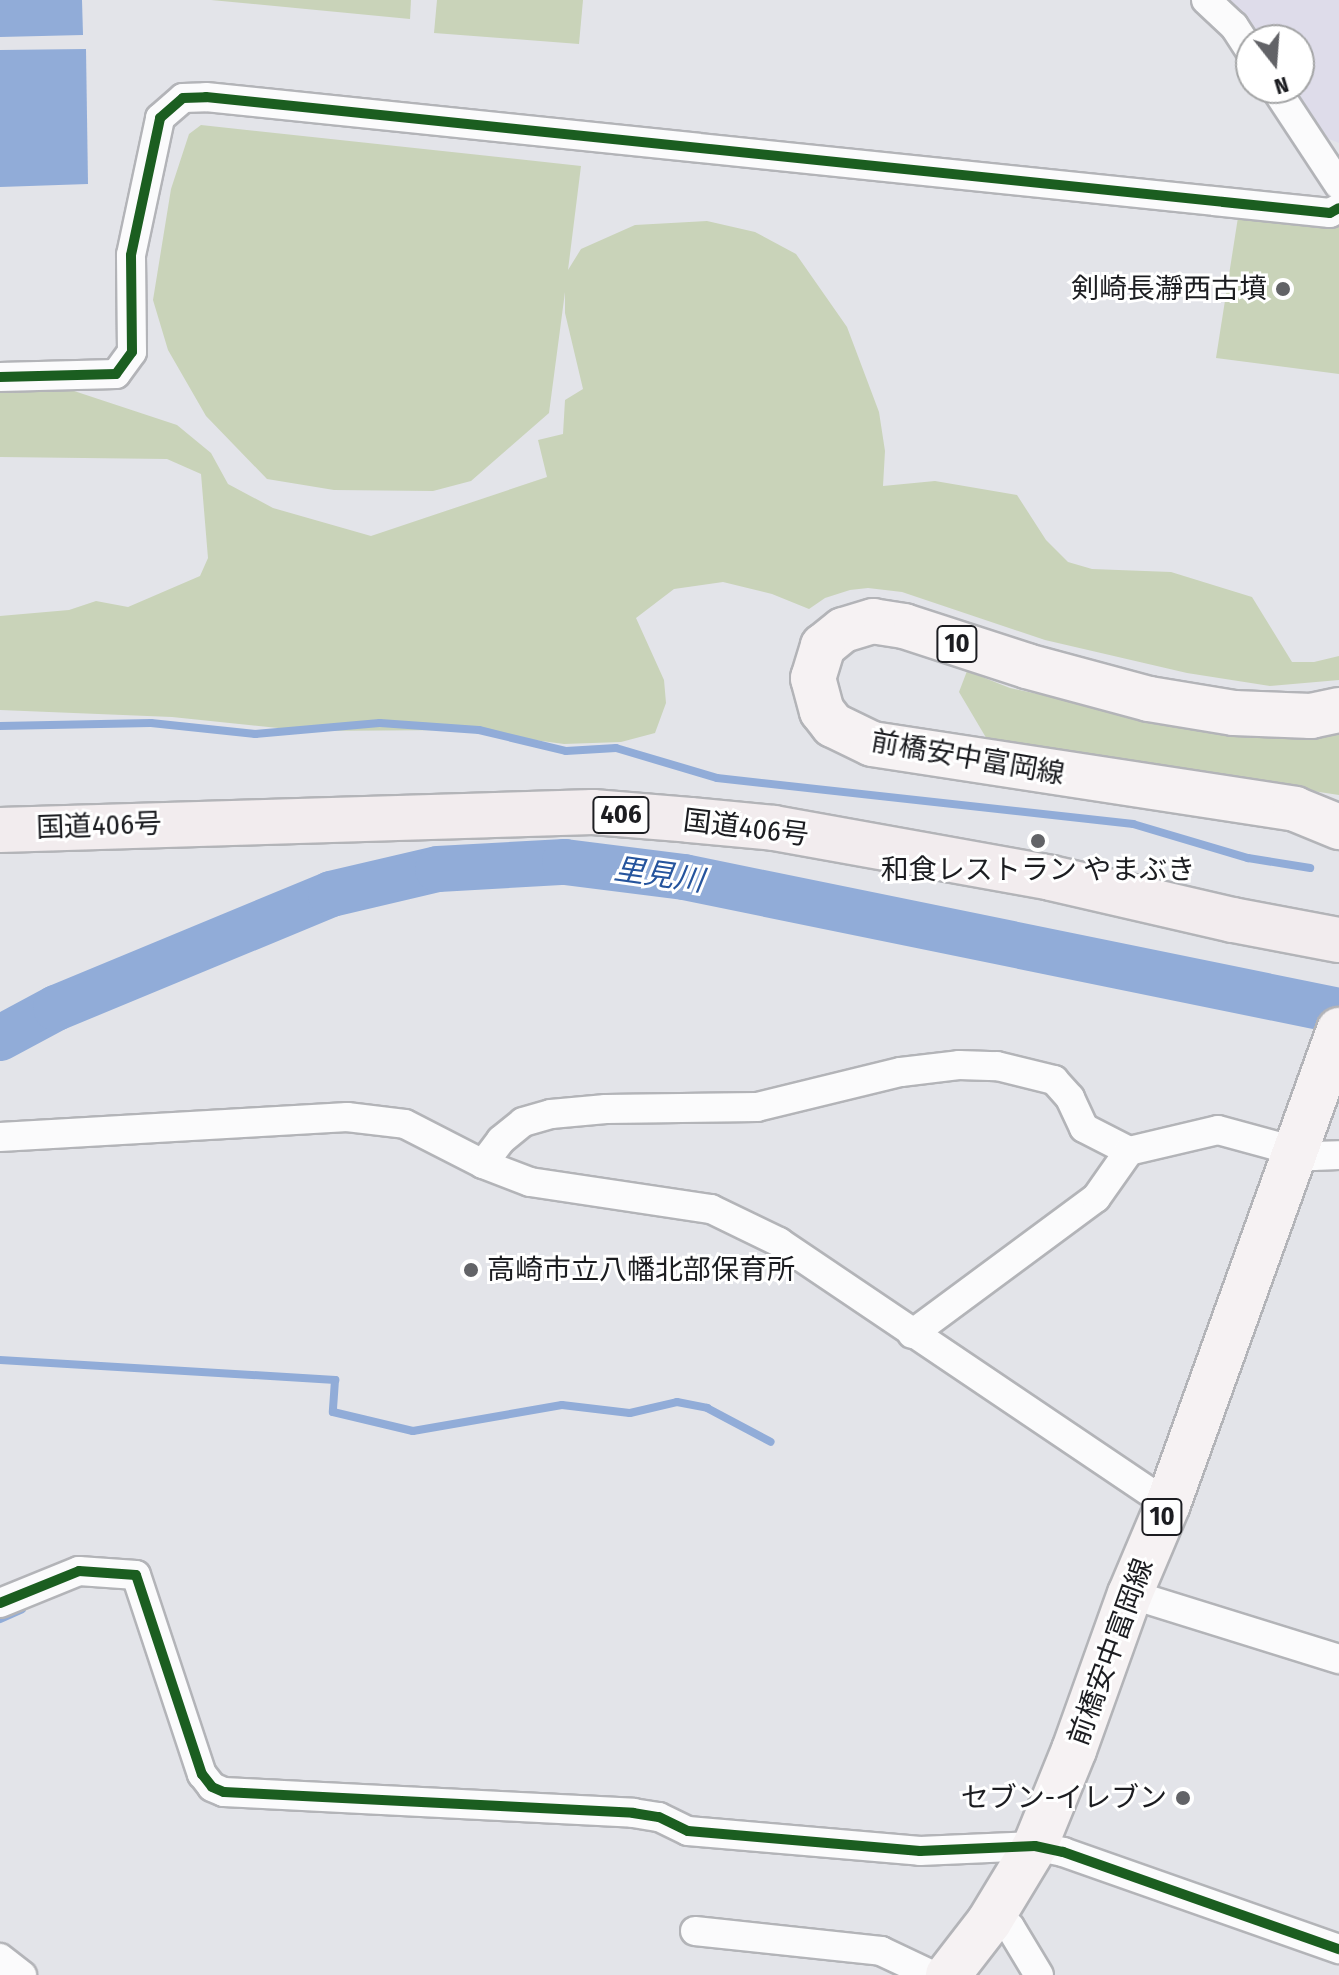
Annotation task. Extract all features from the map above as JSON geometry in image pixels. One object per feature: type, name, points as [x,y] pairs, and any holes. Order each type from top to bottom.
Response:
[{"type":"highway","name":"国道406号","points":[[0,830],[593,812],[774,828],[1005,869],[1339,940]]},
{"type":"main road","name":"前橋安中富岡線","points":[[1339,710],[1311,716],[1234,713],[1149,699],[1027,666],[904,626],[873,621],[843,630],[823,646],[813,678],[822,711],[833,725],[872,744],[1295,809],[1339,827]]},
{"type":"main road","name":"前橋安中富岡線","points":[[948,1975],[995,1912],[1035,1846],[1074,1750],[1130,1594],[1168,1504],[1337,1035]]},
{"type":"street","points":[[1206,0],[1235,28]]},
{"type":"street","points":[[0,377],[116,374],[132,352],[131,255],[160,118],[183,98],[206,97],[1330,213],[1339,208]]},
{"type":"street","points":[[1286,104],[1339,185]]},
{"type":"street","points":[[483,1164],[501,1140],[523,1122],[551,1114],[606,1109],[757,1107],[889,1074],[959,1065],[997,1066],[1054,1080],[1070,1098],[1084,1128],[1129,1151],[1218,1130],[1314,1156],[1339,1155]]},
{"type":"street","points":[[0,1137],[347,1117],[405,1124],[483,1164],[530,1182],[711,1209],[779,1242],[1168,1504]]},
{"type":"street","points":[[912,1334],[1096,1198],[1129,1151]]},
{"type":"street","points":[[0,1603],[79,1571],[136,1575],[202,1774],[212,1787],[224,1792],[633,1813],[659,1817],[688,1831],[920,1851],[1035,1846],[1063,1852],[1339,1949]]},
{"type":"street","points":[[1130,1594],[1339,1659]]},
{"type":"street","points":[[995,1912],[1010,1927],[1039,1975]]},
{"type":"street","points":[[695,1931],[881,1951],[932,1975]]},
{"type":"street","points":[[0,1958],[22,1975]]},
{"type":"shaded area","points":[[1222,0],[1339,0],[1339,143],[1312,132],[1295,104],[1315,104],[1315,24],[1243,24]]},
{"type":"green space","points":[[211,0],[411,0],[410,19]]},
{"type":"green space","points":[[437,0],[583,0],[579,44],[434,33]]},
{"type":"green space","points":[[201,125],[581,166],[568,270],[581,249],[635,225],[707,221],[755,232],[796,254],[847,327],[879,412],[885,451],[883,486],[935,481],[1017,495],[1046,540],[1068,562],[1092,569],[1171,572],[1252,597],[1292,662],[1314,662],[1339,656],[1339,680],[1270,686],[1187,673],[1045,640],[902,592],[868,588],[850,590],[825,598],[809,609],[772,594],[723,582],[674,589],[636,618],[664,680],[666,703],[655,733],[621,742],[564,744],[460,730],[307,731],[172,717],[0,710],[0,616],[69,610],[96,601],[128,607],[200,576],[208,558],[201,474],[167,459],[0,457],[0,393],[65,388],[177,425],[211,453],[228,484],[273,508],[371,536],[547,477],[538,440],[563,434],[565,400],[583,389],[565,313],[565,292],[549,413],[471,481],[433,491],[334,490],[267,479],[206,416],[168,350],[153,300],[171,189],[189,134]]},
{"type":"green space","name":"剣崎長瀞西古墳","points":[[1239,211],[1339,221],[1339,374],[1216,358]]},
{"type":"green space","points":[[967,671],[1010,688],[1202,730],[1261,737],[1339,735],[1339,795],[988,741],[959,692]]},
{"type":"water","points":[[0,0],[82,0],[83,35],[0,37]]},
{"type":"water","points":[[86,49],[88,184],[0,187],[0,50]]},
{"type":"waterway","points":[[0,726],[151,723],[255,734],[380,723],[479,730],[566,751],[616,748],[717,778],[1133,824],[1248,858],[1310,868]]},
{"type":"waterway","name":"里見川","points":[[0,1038],[56,1008],[331,894],[438,869],[565,862],[684,877],[1339,1011]]},
{"type":"waterway","points":[[0,1360],[335,1380],[333,1412],[413,1431],[562,1405],[630,1413],[677,1402],[707,1408],[771,1442]]},
{"type":"waterway","points":[[0,1619],[22,1609]]},
{"type":"cycle path","points":[[0,377],[116,374],[132,352],[131,255],[160,118],[183,98],[206,97],[1330,213],[1339,208]]},
{"type":"cycle path","points":[[0,1603],[79,1571],[136,1575],[202,1774],[212,1787],[224,1792],[633,1813],[659,1817],[688,1831],[920,1851],[1035,1846],[1063,1852],[1339,1949]]},
{"type":"place","name":"剣崎長瀞西古墳","points":[[1283,289]]},
{"type":"place","name":"和食レストラン やまぶき","points":[[1038,841]]},
{"type":"place","name":"高崎市立八幡北部保育所","points":[[471,1270]]},
{"type":"place","name":"セブン-イレブン","points":[[1183,1798]]}]
